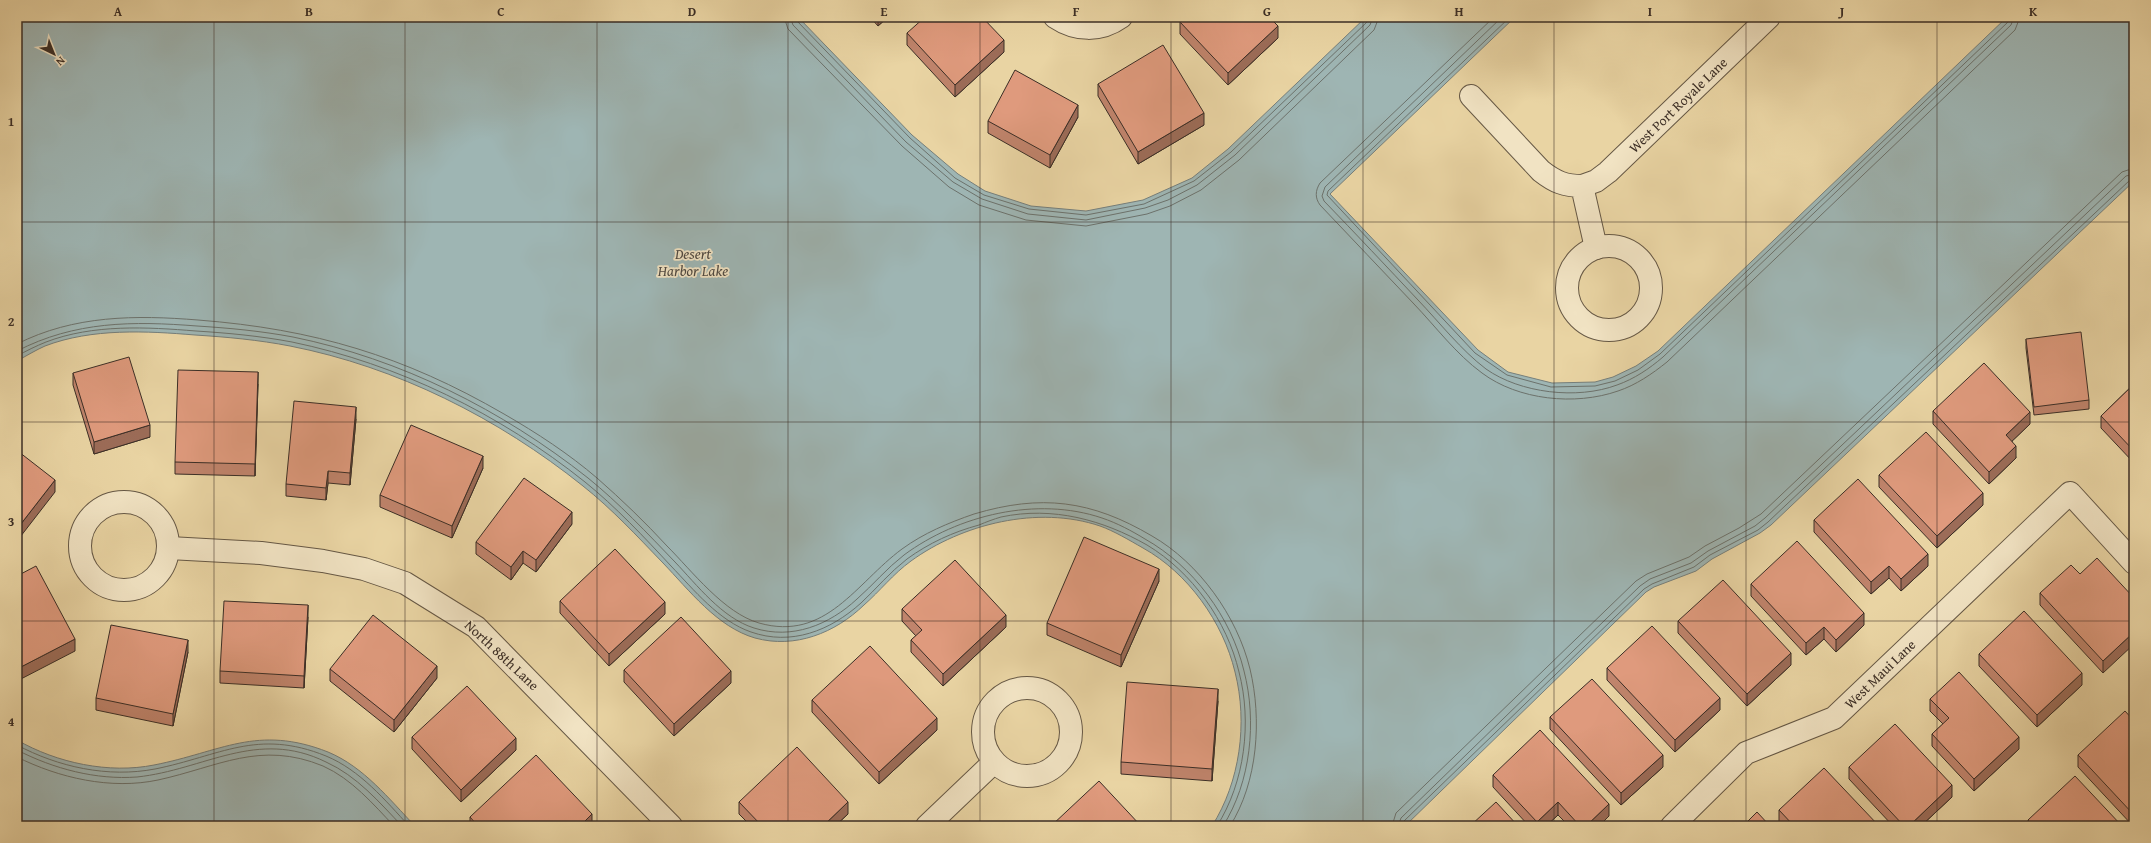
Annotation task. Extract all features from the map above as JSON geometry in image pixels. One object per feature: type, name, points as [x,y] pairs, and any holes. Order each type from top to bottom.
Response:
[{"type":"street","points":[[1055,17],[1072,26],[1086,29],[1101,28],[1121,17]]},
{"type":"street","name":"West Port Royale Lane","points":[[1582,186],[1596,181],[1608,172],[1769,17]]},
{"type":"street","points":[[1471,96],[1541,171],[1553,181],[1567,186],[1582,186],[1596,248]]},
{"type":"street","name":"West Maui Lane","points":[[1672,826],[1746,753],[1834,718],[2070,493],[2134,563]]},
{"type":"street","points":[[123,501],[138,504],[151,510],[161,521],[167,534],[169,548],[166,563],[158,576],[146,585],[132,591],[103,586],[91,577],[83,565],[79,551],[80,536],[86,522],[96,511],[109,504],[123,501]]},
{"type":"street","name":"North 88th Lane","points":[[169,548],[261,553],[322,560],[364,570],[405,583],[476,627],[671,826]]},
{"type":"street","points":[[1025,688],[1039,690],[1051,695],[1062,705],[1069,718],[1071,733],[1068,748],[1061,761],[1049,771],[1035,776],[1020,776],[1006,771],[994,762],[986,750],[984,730],[990,709],[999,699],[1011,692],[1025,688]]},
{"type":"street","points":[[928,826],[994,762]]},
{"type":"water","name":"Desert Harbor Lake","points":[[17,17],[798,17],[912,135],[958,174],[985,191],[1031,206],[1086,211],[1143,200],[1192,178],[1228,149],[1366,17],[1515,17],[1330,194],[1478,350],[1508,372],[1552,383],[1595,382],[1613,377],[1636,366],[1658,351],[2007,17],[2134,17],[2134,181],[1771,525],[1760,533],[1712,559],[1696,571],[1654,587],[1646,592],[1405,826],[1212,826],[1222,809],[1229,791],[1239,752],[1241,732],[1239,691],[1229,653],[1222,635],[1212,617],[1189,585],[1175,571],[1159,558],[1143,548],[1100,526],[1076,520],[1051,517],[1026,518],[977,528],[953,537],[931,548],[911,561],[898,571],[870,600],[840,624],[827,631],[799,640],[770,641],[741,633],[716,617],[614,513],[583,486],[550,461],[481,417],[445,398],[369,367],[330,355],[267,342],[219,337],[139,332],[100,334],[63,340],[45,346],[17,361]]},
{"type":"water","points":[[17,740],[49,755],[66,760],[101,767],[119,768],[154,765],[240,743],[259,740],[280,740],[303,744],[328,752],[353,766],[375,784],[415,826],[17,826]]},
{"type":"building","points":[[925,17],[982,17],[1004,40],[955,85],[907,33]]},
{"type":"building","points":[[1185,17],[1269,17],[1278,26],[1228,73],[1180,22]]},
{"type":"building","points":[[1163,45],[1204,113],[1138,152],[1098,84]]},
{"type":"building","points":[[1015,70],[1078,105],[1050,155],[988,121]]},
{"type":"building","points":[[2081,332],[2089,400],[2034,407],[2026,339]]},
{"type":"building","points":[[129,357],[150,425],[94,442],[73,373]]},
{"type":"building","points":[[1984,363],[2030,412],[2006,435],[2016,446],[1989,472],[1933,411]]},
{"type":"building","points":[[178,370],[258,372],[255,464],[175,462]]},
{"type":"building","points":[[2134,384],[2134,451],[2101,416]]},
{"type":"building","points":[[294,401],[356,407],[350,473],[328,471],[326,488],[286,484]]},
{"type":"building","points":[[411,425],[483,456],[452,526],[380,495]]},
{"type":"building","points":[[1926,432],[1983,493],[1937,536],[1879,475]]},
{"type":"building","points":[[19,452],[55,480],[17,529],[17,454]]},
{"type":"building","points":[[524,478],[572,512],[536,560],[523,551],[511,567],[476,542]]},
{"type":"building","points":[[1858,479],[1928,554],[1901,579],[1889,566],[1871,582],[1814,520]]},
{"type":"building","points":[[1084,537],[1159,569],[1121,655],[1047,623]]},
{"type":"building","points":[[1797,541],[1864,613],[1836,640],[1824,627],[1806,643],[1751,584]]},
{"type":"building","points":[[615,549],[665,602],[609,654],[560,601]]},
{"type":"building","points":[[2097,558],[2134,598],[2134,632],[2103,661],[2040,593],[2071,565],[2080,574]]},
{"type":"building","points":[[955,560],[1006,615],[943,674],[911,640],[922,630],[902,609]]},
{"type":"building","points":[[36,566],[75,639],[17,669],[17,576]]},
{"type":"building","points":[[1723,580],[1791,653],[1747,694],[1678,621]]},
{"type":"building","points":[[224,601],[308,605],[304,676],[220,671]]},
{"type":"building","points":[[2024,611],[2082,673],[2037,715],[1979,654]]},
{"type":"building","points":[[373,615],[437,666],[394,720],[330,669]]},
{"type":"building","points":[[681,617],[731,671],[674,724],[624,670]]},
{"type":"building","points":[[111,625],[188,640],[173,714],[96,698]]},
{"type":"building","points":[[1652,626],[1720,698],[1675,740],[1607,668]]},
{"type":"building","points":[[870,646],[937,718],[879,772],[812,700]]},
{"type":"building","points":[[1959,672],[2019,737],[1974,779],[1932,734],[1949,718],[1930,699]]},
{"type":"building","points":[[1592,679],[1663,755],[1621,793],[1550,717]]},
{"type":"building","points":[[1127,682],[1218,689],[1212,769],[1121,762]]},
{"type":"building","points":[[467,686],[516,738],[461,790],[412,737]]},
{"type":"building","points":[[2125,711],[2134,721],[2134,815],[2078,755]]},
{"type":"building","points":[[1895,724],[1952,785],[1909,826],[1904,826],[1849,767]]},
{"type":"building","points":[[1540,730],[1609,804],[1586,826],[1580,826],[1558,802],[1537,822],[1493,775]]},
{"type":"building","points":[[797,747],[848,802],[823,826],[762,826],[739,802]]},
{"type":"building","points":[[536,755],[592,814],[580,826],[478,826],[470,817]]},
{"type":"building","points":[[1824,768],[1879,826],[1794,826],[1779,810]]},
{"type":"building","points":[[2075,776],[2122,826],[2034,826],[2028,820]]},
{"type":"building","points":[[1099,781],[1141,826],[1051,826]]},
{"type":"building","points":[[1496,802],[1518,826],[1470,826]]},
{"type":"building","points":[[1757,812],[1770,826],[1743,826]]}]
